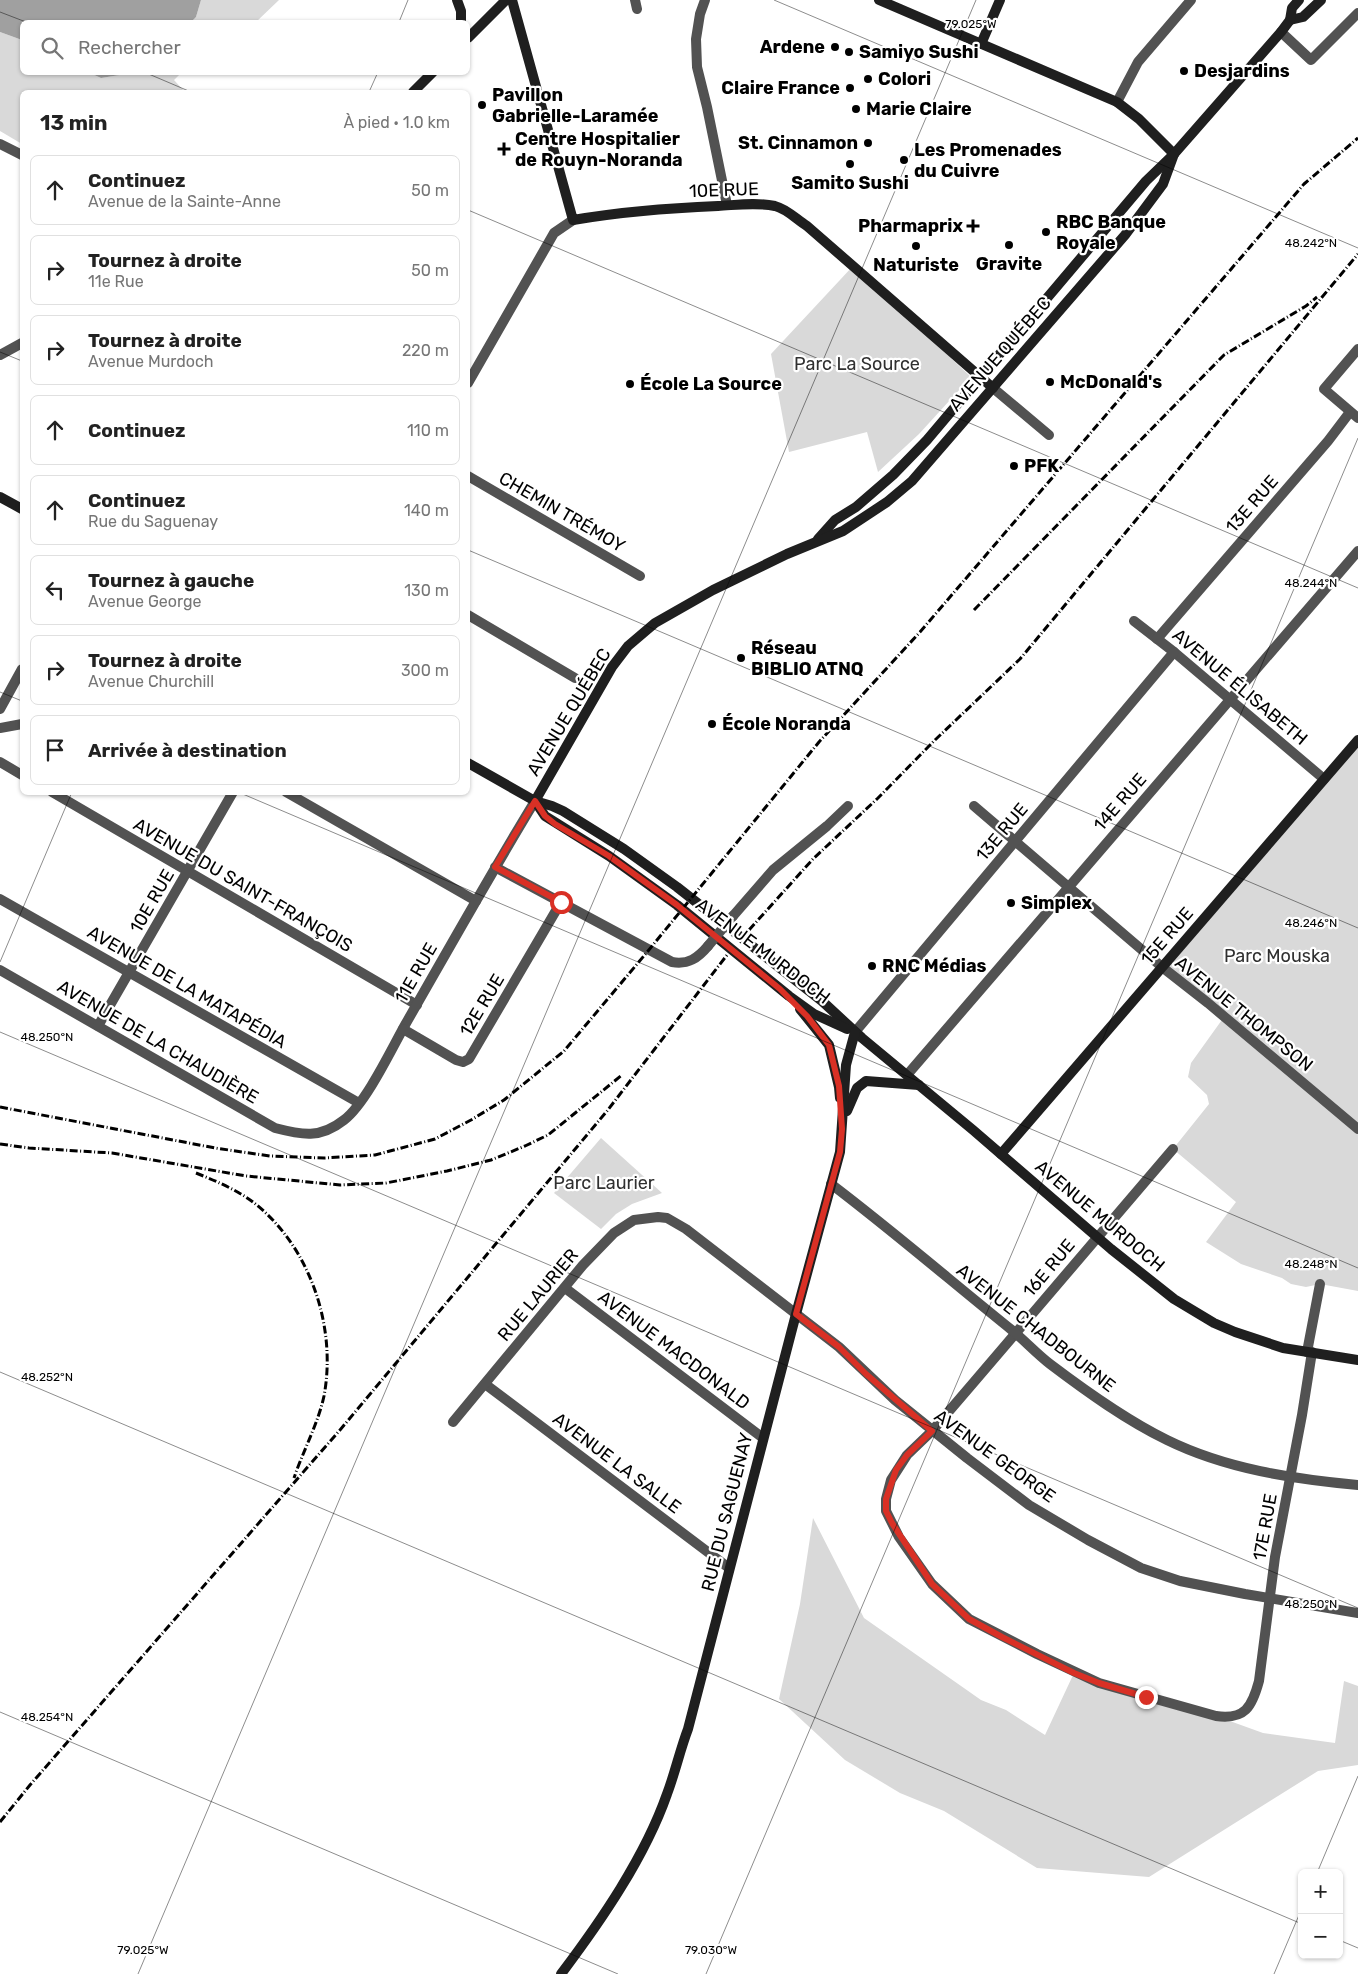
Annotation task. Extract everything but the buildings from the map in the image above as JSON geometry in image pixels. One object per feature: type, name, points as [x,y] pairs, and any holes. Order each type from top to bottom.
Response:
[{"type":"main road","points":[[457,0],[461,11],[461,20]]},
{"type":"main road","points":[[470,36],[506,0]]},
{"type":"main road","points":[[512,0],[573,220]]},
{"type":"main road","points":[[879,0],[1117,102],[1139,119],[1174,154]]},
{"type":"main road","points":[[981,44],[1000,0]]},
{"type":"main road","name":"AVENUE QUÉBEC","points":[[816,541],[835,520],[874,492],[903,466],[981,377],[1146,181],[1174,154],[1281,32],[1290,20],[1292,8],[1299,0]]},
{"type":"main road","name":"AVENUE QUÉBEC","points":[[1290,20],[1303,17],[1321,0]]},
{"type":"main road","points":[[415,90],[430,75]]},
{"type":"main road","name":"AVENUE QUÉBEC","points":[[535,801],[612,667],[628,646],[655,623],[713,590],[816,541],[843,531],[896,495],[922,470],[1125,235],[1163,184],[1174,154]]},
{"type":"main road","name":"10E RUE","points":[[573,220],[600,215],[727,205],[762,204],[776,206],[788,212],[834,248],[993,388]]},
{"type":"main road","points":[[0,496],[20,508]]},
{"type":"main road","name":"15E RUE","points":[[1001,1154],[1358,740]]},
{"type":"main road","name":"AVENUE MURDOCH","points":[[470,764],[535,801],[563,811],[641,861],[822,1000],[855,1032],[1174,1299],[1214,1323],[1283,1348],[1358,1360]]},
{"type":"main road","name":"AVENUE MURDOCH","points":[[535,801],[550,820],[609,856],[669,900],[814,1014],[855,1032]]},
{"type":"main road","points":[[780,989],[807,1016],[829,1045],[839,1086],[842,1129]]},
{"type":"main road","name":"RUE DU SAGUENAY","points":[[561,1974],[615,1897],[638,1858],[667,1794],[697,1698],[763,1438],[840,1152],[846,1065],[855,1032]]},
{"type":"main road","points":[[842,1129],[857,1088],[866,1081],[919,1085]]},
{"type":"street","points":[[706,0],[700,14],[696,39],[697,67],[727,205]]},
{"type":"street","points":[[1117,102],[1138,62],[1191,0]]},
{"type":"street","points":[[1281,32],[1311,60],[1358,13]]},
{"type":"street","points":[[0,144],[20,154]]},
{"type":"street","name":"10E RUE","points":[[470,380],[554,233],[573,220]]},
{"type":"street","points":[[0,355],[20,344]]},
{"type":"street","points":[[1354,415],[1324,389],[1358,349]]},
{"type":"street","name":"10E RUE","points":[[993,388],[1049,434]]},
{"type":"street","name":"13E RUE","points":[[1157,639],[1328,441],[1354,415]]},
{"type":"street","name":"CHEMIN TRÉMOY","points":[[470,477],[640,576]]},
{"type":"street","name":"14E RUE","points":[[907,1075],[1358,550]]},
{"type":"street","points":[[470,616],[575,678]]},
{"type":"street","name":"AVENUE ÉLISABETH","points":[[1134,621],[1174,652],[1324,779]]},
{"type":"street","name":"13E RUE","points":[[855,1032],[1174,652]]},
{"type":"street","points":[[0,709],[20,673]]},
{"type":"street","points":[[0,728],[20,724]]},
{"type":"street","points":[[0,762],[20,774]]},
{"type":"street","name":"AVENUE DU SAINT-FRANÇOIS","points":[[57,795],[417,1005]]},
{"type":"street","name":"10E RUE","points":[[98,1026],[231,795]]},
{"type":"street","points":[[291,795],[476,901]]},
{"type":"street","name":"11E RUE","points":[[303,1135],[319,1133],[338,1124],[359,1103],[535,801]]},
{"type":"street","points":[[495,867],[648,951],[679,964],[693,960],[708,946],[773,870],[827,826],[848,806]]},
{"type":"street","name":"AVENUE THOMPSON","points":[[974,806],[1162,967],[1208,1002],[1358,1129]]},
{"type":"street","name":"AVENUE DE LA MATAPÉDIA","points":[[0,899],[359,1103]]},
{"type":"street","name":"12E RUE","points":[[403,1029],[456,1060],[463,1062],[469,1059],[561,902]]},
{"type":"street","name":"AVENUE DE LA CHAUDIÈRE","points":[[0,970],[276,1128],[303,1135]]},
{"type":"street","name":"16E RUE","points":[[1173,1149],[932,1431],[907,1455],[896,1470],[886,1499],[886,1511],[900,1537],[932,1584],[969,1619],[1099,1683],[1216,1716],[1238,1715],[1249,1707]]},
{"type":"street","name":"AVENUE CHADBOURNE","points":[[831,1184],[1050,1363],[1101,1400],[1168,1441],[1242,1468],[1358,1486]]},
{"type":"street","name":"RUE LAURIER","points":[[453,1422],[583,1265],[610,1237],[634,1220],[658,1217],[667,1218]]},
{"type":"street","name":"AVENUE GEORGE","points":[[667,1218],[686,1229],[839,1347],[866,1374],[932,1431],[1029,1505],[1118,1557],[1158,1574],[1180,1580],[1358,1613]]},
{"type":"street","name":"17E RUE","points":[[1249,1707],[1254,1699],[1259,1681],[1275,1557],[1290,1476],[1320,1284]]},
{"type":"street","name":"AVENUE MACDONALD","points":[[565,1288],[763,1438]]},
{"type":"street","name":"AVENUE LA SALLE","points":[[485,1384],[729,1568]]},
{"type":"green space","points":[[201,0],[279,0],[258,20],[193,20],[196,17]]},
{"type":"green space","points":[[0,32],[20,39],[20,75],[94,75],[101,78],[120,75],[179,75],[174,80],[183,90],[20,90],[20,143],[0,131]]},
{"type":"green space","name":"Parc La Source","points":[[853,266],[971,377],[919,434],[878,472],[867,432],[789,452],[771,354]]},
{"type":"green space","name":"Parc Mouska","points":[[1358,740],[1358,1291],[1320,1284],[1306,1287],[1291,1284],[1282,1278],[1241,1264],[1206,1242],[1236,1202],[1173,1149],[1209,1104],[1207,1095],[1188,1077],[1191,1063],[1224,1017],[1162,967]]},
{"type":"green space","name":"Parc Laurier","points":[[601,1138],[662,1193],[632,1204],[616,1214],[601,1229],[554,1193]]},
{"type":"green space","points":[[813,1518],[864,1618],[981,1700],[1006,1710],[1045,1735],[1074,1673],[1216,1716],[1263,1733],[1335,1743],[1344,1681],[1358,1686],[1358,1765],[1318,1771],[1149,1877],[1037,1868],[944,1811],[900,1793],[845,1760],[779,1699],[800,1604]]},
{"type":"shaded area","points":[[0,0],[201,0],[196,17],[193,20],[20,20],[20,39],[0,32]]},
{"type":"shaded area","points":[[94,75],[120,75],[101,78]]},
{"type":"railway","points":[[0,1107],[215,1148],[270,1156],[324,1158],[375,1155],[435,1139],[504,1100],[564,1051],[819,742],[920,632],[1304,184],[1358,138]]},
{"type":"railway","points":[[749,930],[813,859],[1020,659],[1358,254]]},
{"type":"railway","points":[[974,610],[1224,355],[1306,306],[1317,297]]},
{"type":"railway","points":[[0,1822],[30,1785],[340,1430],[607,1111],[727,955]]},
{"type":"railway","points":[[0,1144],[29,1148],[112,1153],[246,1176],[340,1185],[386,1183],[491,1160],[525,1146],[548,1135],[622,1075]]},
{"type":"railway","points":[[196,1173],[240,1194],[253,1202],[273,1220],[290,1241],[304,1265],[315,1290],[322,1316],[327,1370],[321,1406],[294,1478]]},
{"type":"place","name":"Ardene","points":[[835,47]]},
{"type":"place","name":"Samiyo Sushi","points":[[849,52]]},
{"type":"place","name":"Desjardins","points":[[1184,71]]},
{"type":"place","name":"Colori","points":[[868,79]]},
{"type":"place","name":"Claire France","points":[[850,88]]},
{"type":"place","name":"Pavillon Gabrielle-Laramée","points":[[482,105]]},
{"type":"place","name":"Marie Claire","points":[[856,109]]},
{"type":"place","name":"St. Cinnamon","points":[[868,143]]},
{"type":"place","name":"Centre Hospitalier de Rouyn-Noranda","points":[[504,149]]},
{"type":"place","name":"Les Promenades du Cuivre","points":[[904,160]]},
{"type":"place","name":"Samito Sushi","points":[[850,164]]},
{"type":"place","name":"Pharmaprix","points":[[973,226]]},
{"type":"place","name":"RBC Banque Royale","points":[[1046,232]]},
{"type":"place","name":"Gravite","points":[[1009,245]]},
{"type":"place","name":"Naturiste","points":[[916,246]]},
{"type":"place","name":"McDonald's","points":[[1050,382]]},
{"type":"place","name":"École La Source","points":[[630,384]]},
{"type":"place","name":"PFK","points":[[1014,466]]},
{"type":"place","name":"Réseau BIBLIO ATNQ","points":[[741,658]]},
{"type":"place","name":"École Noranda","points":[[712,724]]},
{"type":"place","name":"Simplex","points":[[1011,903]]},
{"type":"place","name":"RNC Médias","points":[[872,966]]},
{"type":"route","points":[[561,902],[495,867],[535,801],[545,816],[555,824],[632,872],[677,905],[780,989],[807,1016],[829,1045],[839,1086],[842,1129],[840,1152],[796,1314],[839,1347],[866,1374],[932,1431],[907,1455],[896,1470],[886,1499],[886,1511],[900,1537],[932,1584],[969,1619],[1074,1673],[1099,1683],[1146,1697]]}]
